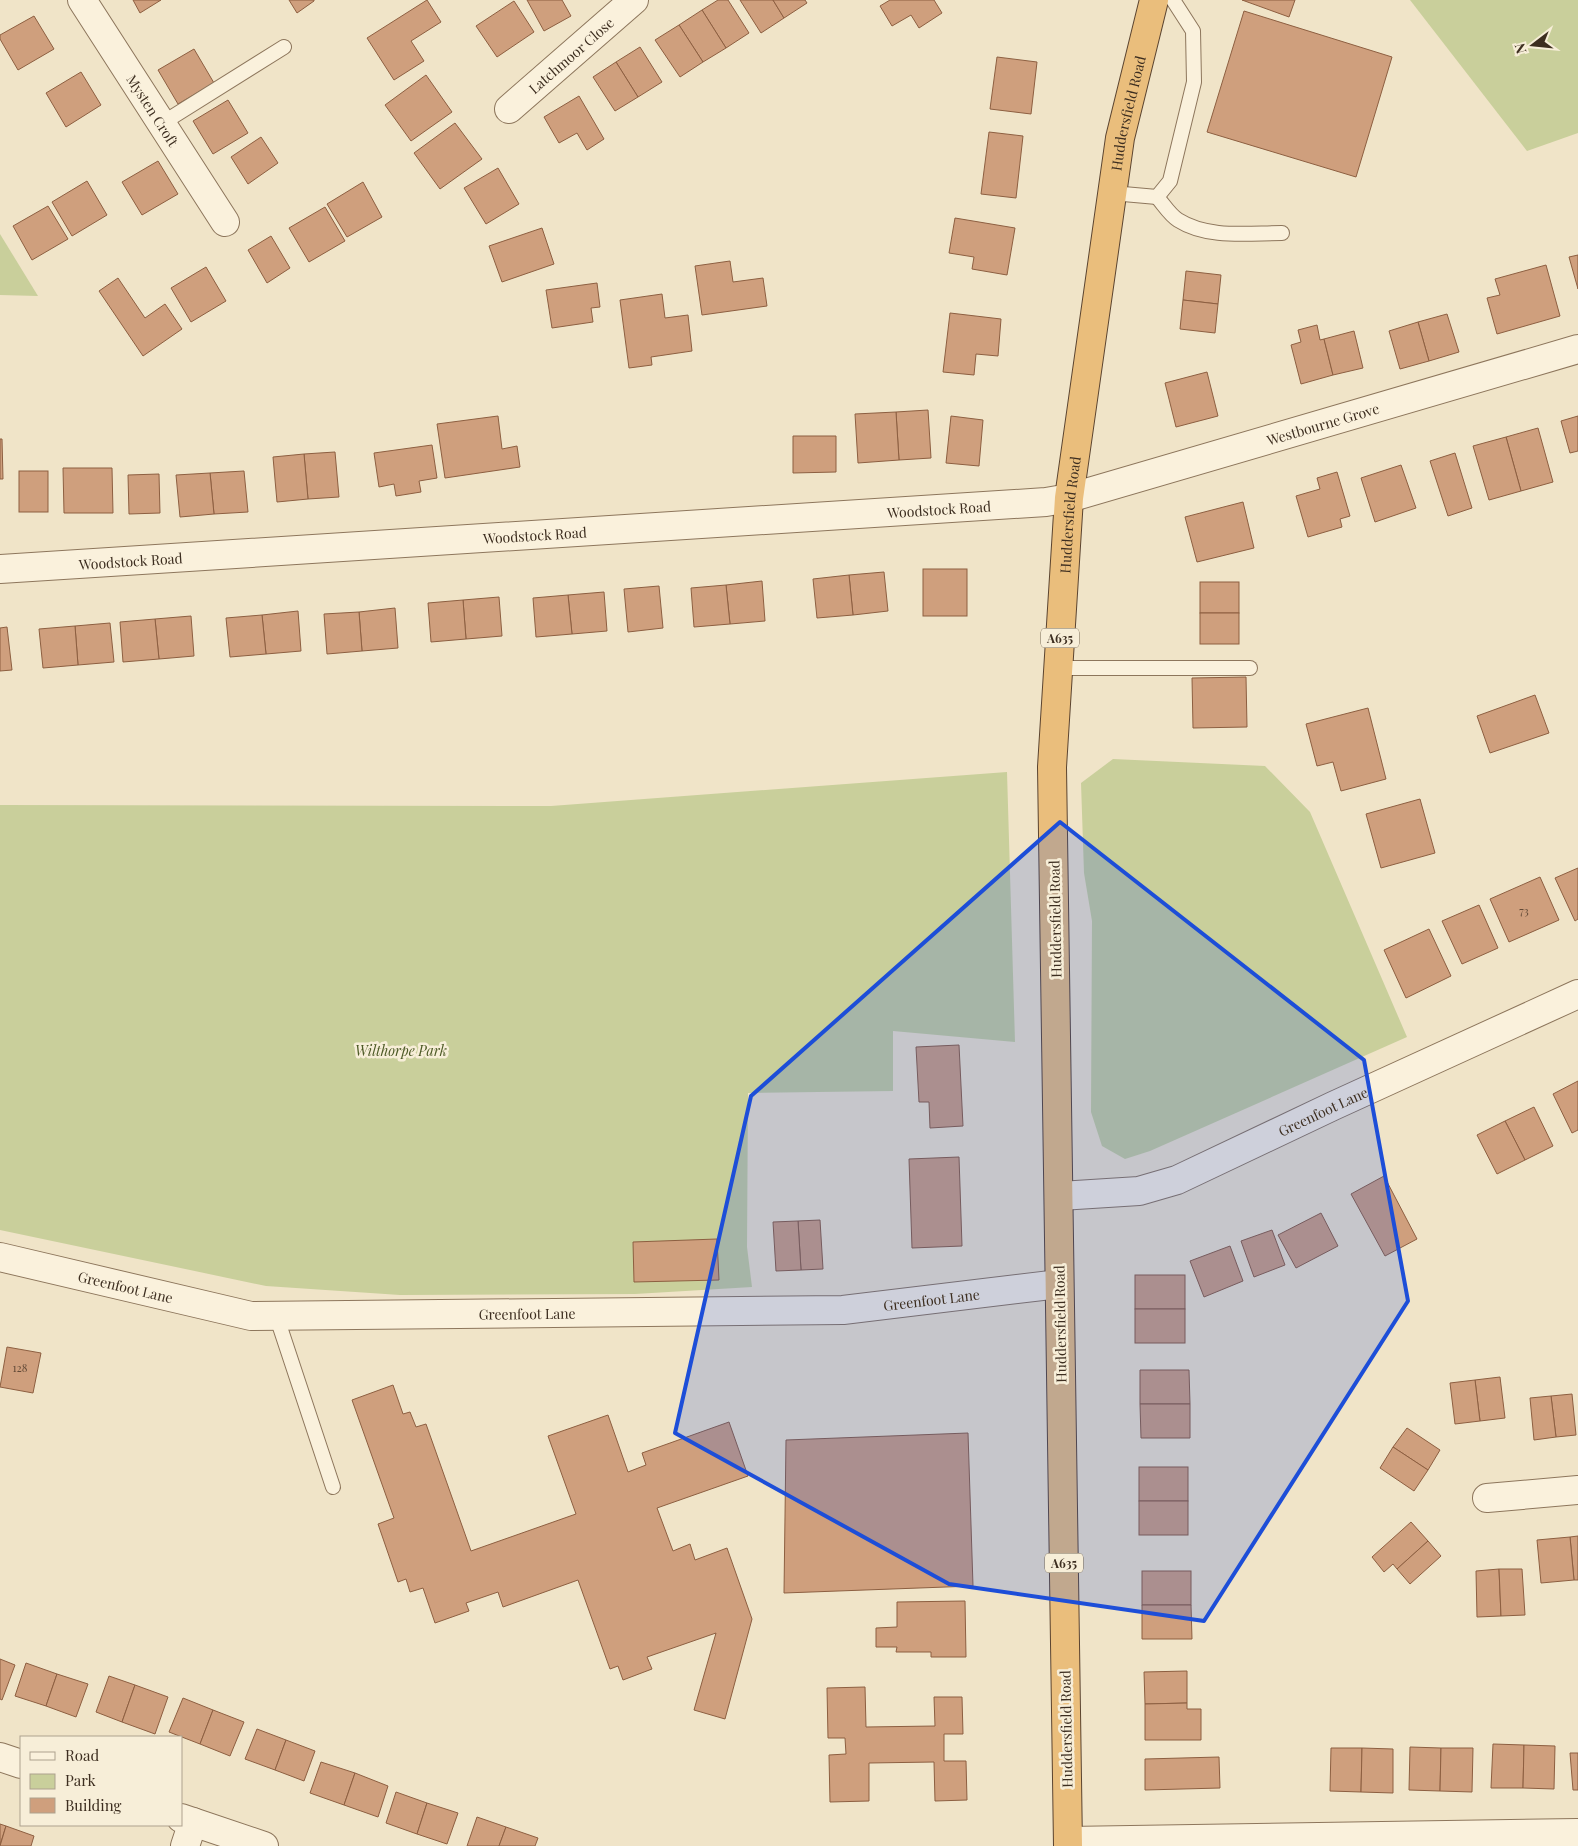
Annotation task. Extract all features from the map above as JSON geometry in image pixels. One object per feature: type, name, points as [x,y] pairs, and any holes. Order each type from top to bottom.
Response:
[{"type":"highway","name":"Huddersfield Road","points":[[1068,1844],[1059,1284],[1060,1196],[1052,767],[1069,498],[1120,138],[1154,0]]},
{"type":"street","name":"Mysten Croft","points":[[82,0],[224,222]]},
{"type":"street","name":"Latchmoor Close","points":[[509,109],[634,0]]},
{"type":"street","name":"Westbourne Grove","points":[[1069,498],[1578,349]]},
{"type":"street","name":"Woodstock Road","points":[[0,569],[1046,502],[1069,498]]},
{"type":"street","name":"Greenfoot Lane","points":[[1060,1196],[1139,1191],[1178,1180],[1342,1102],[1578,994]]},
{"type":"street","name":"Greenfoot Lane","points":[[0,1257],[251,1316],[842,1310],[1059,1284]]},
{"type":"street","points":[[1487,1498],[1578,1490]]},
{"type":"street","points":[[0,1757],[20,1764]]},
{"type":"street","points":[[186,1829],[264,1846]]},
{"type":"street","points":[[1068,1844],[1578,1833]]},
{"type":"lane","points":[[1157,197],[1170,181],[1194,82],[1194,31],[1173,0]]},
{"type":"lane","points":[[161,124],[284,47]]},
{"type":"lane","points":[[1112,194],[1157,197],[1176,219],[1192,228],[1224,233],[1282,233]]},
{"type":"lane","points":[[1059,668],[1250,668]]},
{"type":"lane","points":[[276,1315],[333,1487]]},
{"type":"highlighted area","points":[[1060,822],[1364,1060],[1408,1301],[1204,1621],[949,1584],[675,1433],[751,1096]]},
{"type":"green space","points":[[1410,0],[1578,0],[1578,133],[1527,151]]},
{"type":"green space","points":[[0,234],[38,296],[0,295]]},
{"type":"green space","points":[[1113,759],[1265,766],[1310,812],[1407,1037],[1150,1151],[1125,1159],[1102,1146],[1091,1112],[1092,921],[1084,873],[1081,783]]},
{"type":"green space","name":"Wilthorpe Park","points":[[1007,772],[1015,1042],[893,1031],[893,1091],[748,1093],[747,1247],[752,1287],[635,1294],[400,1295],[266,1286],[0,1230],[0,805],[551,806]]},
{"type":"building","points":[[133,0],[161,0],[140,13]]},
{"type":"building","points":[[289,0],[314,0],[314,1],[297,13]]},
{"type":"building","points":[[427,0],[441,22],[411,41],[424,61],[394,80],[367,38]]},
{"type":"building","points":[[527,0],[562,0],[571,16],[544,31]]},
{"type":"building","points":[[718,0],[728,0],[749,33],[726,48],[702,10]]},
{"type":"building","points":[[740,0],[773,0],[784,18],[761,33]]},
{"type":"building","points":[[773,0],[805,0],[807,3],[784,18]]},
{"type":"building","points":[[890,0],[934,0],[942,13],[919,28],[911,15],[892,26],[880,6]]},
{"type":"building","points":[[1242,0],[1295,0],[1289,17]]},
{"type":"building","points":[[514,1],[534,32],[497,57],[476,26]]},
{"type":"building","points":[[702,10],[726,48],[703,62],[679,25]]},
{"type":"building","points":[[1244,11],[1392,57],[1356,177],[1207,132]]},
{"type":"building","points":[[34,16],[54,49],[18,70],[0,39],[0,35]]},
{"type":"building","points":[[679,25],[703,62],[680,77],[655,40]]},
{"type":"building","points":[[640,47],[662,82],[638,97],[616,62]]},
{"type":"building","points":[[194,49],[214,83],[178,104],[158,70]]},
{"type":"building","points":[[997,57],[1037,62],[1031,114],[990,109]]},
{"type":"building","points":[[616,62],[638,97],[615,111],[593,77]]},
{"type":"building","points":[[81,72],[101,105],[66,127],[46,93]]},
{"type":"building","points":[[426,75],[452,112],[411,141],[385,105]]},
{"type":"building","points":[[579,96],[604,139],[587,150],[577,133],[559,143],[544,117]]},
{"type":"building","points":[[228,100],[248,133],[213,154],[193,121]]},
{"type":"building","points":[[455,123],[482,159],[440,189],[414,153]]},
{"type":"building","points":[[989,132],[1023,136],[1016,198],[981,194]]},
{"type":"building","points":[[261,137],[278,163],[248,184],[231,157]]},
{"type":"building","points":[[158,161],[178,194],[142,215],[122,182]]},
{"type":"building","points":[[498,168],[519,204],[486,224],[464,188]]},
{"type":"building","points":[[87,181],[107,215],[72,236],[52,202]]},
{"type":"building","points":[[363,182],[382,217],[347,237],[327,204]]},
{"type":"building","points":[[48,206],[68,239],[32,260],[13,226]]},
{"type":"building","points":[[325,207],[345,241],[309,262],[289,228]]},
{"type":"building","points":[[955,218],[1015,228],[1007,275],[972,269],[974,257],[949,253]]},
{"type":"building","points":[[542,228],[554,264],[502,282],[489,246]]},
{"type":"building","points":[[271,236],[290,268],[267,283],[248,250]]},
{"type":"building","points":[[1578,255],[1578,289],[1569,257]]},
{"type":"building","points":[[730,261],[733,282],[763,278],[767,306],[702,315],[695,266]]},
{"type":"building","points":[[1546,265],[1560,316],[1497,334],[1487,298],[1500,295],[1495,279]]},
{"type":"building","points":[[206,267],[226,301],[191,322],[171,288]]},
{"type":"building","points":[[1186,271],[1221,275],[1218,304],[1183,300]]},
{"type":"building","points":[[118,278],[145,318],[165,304],[182,329],[143,356],[99,291]]},
{"type":"building","points":[[597,283],[600,307],[591,308],[593,322],[552,328],[546,290]]},
{"type":"building","points":[[662,294],[665,318],[688,315],[692,351],[651,357],[652,365],[629,368],[620,300]]},
{"type":"building","points":[[1183,300],[1218,304],[1215,333],[1180,329]]},
{"type":"building","points":[[950,313],[1001,319],[998,356],[976,354],[974,375],[943,372]]},
{"type":"building","points":[[1447,314],[1459,352],[1429,361],[1418,322]]},
{"type":"building","points":[[1418,322],[1429,361],[1400,369],[1389,331]]},
{"type":"building","points":[[1317,325],[1320,340],[1324,339],[1333,375],[1301,384],[1291,345],[1301,342],[1298,330]]},
{"type":"building","points":[[1354,331],[1363,368],[1333,375],[1324,339]]},
{"type":"building","points":[[1207,372],[1218,416],[1176,427],[1165,383]]},
{"type":"building","points":[[928,410],[931,458],[899,460],[896,412]]},
{"type":"building","points":[[896,412],[899,460],[858,463],[855,414]]},
{"type":"building","points":[[498,416],[502,449],[517,446],[520,467],[445,478],[437,424]]},
{"type":"building","points":[[951,416],[983,420],[979,466],[946,463]]},
{"type":"building","points":[[1578,416],[1578,451],[1570,453],[1561,421]]},
{"type":"building","points":[[1538,428],[1553,482],[1521,491],[1506,437]]},
{"type":"building","points":[[793,436],[836,436],[836,472],[793,473]]},
{"type":"building","points":[[1506,437],[1521,491],[1489,500],[1473,446]]},
{"type":"building","points":[[0,439],[2,439],[3,479],[0,479]]},
{"type":"building","points":[[432,445],[437,478],[419,481],[421,492],[396,496],[394,484],[379,487],[374,453]]},
{"type":"building","points":[[335,452],[339,497],[308,499],[304,454]]},
{"type":"building","points":[[1455,453],[1472,508],[1448,516],[1430,461]]},
{"type":"building","points":[[304,454],[308,499],[277,502],[273,457]]},
{"type":"building","points":[[1401,465],[1416,508],[1375,522],[1361,478]]},
{"type":"building","points":[[63,468],[112,468],[113,513],[64,513]]},
{"type":"building","points":[[19,471],[48,471],[48,512],[19,512]]},
{"type":"building","points":[[244,471],[248,512],[214,514],[210,473]]},
{"type":"building","points":[[1337,472],[1350,516],[1340,519],[1342,527],[1308,537],[1296,496],[1320,489],[1317,478]]},
{"type":"building","points":[[210,473],[214,514],[180,517],[176,475]]},
{"type":"building","points":[[159,474],[160,513],[129,514],[128,475]]},
{"type":"building","points":[[1243,502],[1254,548],[1197,562],[1185,517]]},
{"type":"building","points":[[923,569],[967,569],[967,616],[923,616]]},
{"type":"building","points":[[884,572],[888,611],[853,615],[849,575]]},
{"type":"building","points":[[849,575],[853,615],[817,618],[813,579]]},
{"type":"building","points":[[762,581],[765,621],[730,624],[726,585]]},
{"type":"building","points":[[1200,582],[1239,582],[1239,613],[1200,613]]},
{"type":"building","points":[[726,585],[730,624],[694,627],[691,588]]},
{"type":"building","points":[[659,586],[663,628],[628,632],[624,589]]},
{"type":"building","points":[[604,592],[607,631],[572,634],[568,595]]},
{"type":"building","points":[[568,595],[572,634],[536,637],[533,598]]},
{"type":"building","points":[[499,597],[502,636],[466,639],[463,600]]},
{"type":"building","points":[[463,600],[466,639],[431,642],[428,603]]},
{"type":"building","points":[[395,608],[398,648],[362,651],[359,612]]},
{"type":"building","points":[[298,611],[301,651],[266,654],[262,615]]},
{"type":"building","points":[[359,612],[362,651],[327,654],[324,614]]},
{"type":"building","points":[[1200,613],[1239,613],[1239,644],[1200,644]]},
{"type":"building","points":[[262,615],[266,654],[230,657],[226,618]]},
{"type":"building","points":[[191,616],[194,656],[159,659],[155,619]]},
{"type":"building","points":[[155,619],[159,659],[123,662],[120,622]]},
{"type":"building","points":[[110,623],[114,662],[78,665],[75,626]]},
{"type":"building","points":[[75,626],[78,665],[43,668],[39,629]]},
{"type":"building","points":[[7,627],[12,670],[0,671],[0,628]]},
{"type":"building","points":[[1246,677],[1247,727],[1193,728],[1192,678]]},
{"type":"building","points":[[1535,695],[1549,733],[1490,753],[1477,716]]},
{"type":"building","points":[[1368,708],[1386,779],[1341,791],[1333,762],[1317,766],[1306,724]]},
{"type":"building","points":[[1420,799],[1435,853],[1381,868],[1366,814]]},
{"type":"building","points":[[1578,868],[1578,919],[1575,921],[1555,878]]},
{"type":"building","points":[[1540,877],[1559,920],[1509,942],[1490,899]]},
{"type":"building","points":[[1479,905],[1498,948],[1462,964],[1442,921]]},
{"type":"building","points":[[1429,929],[1451,976],[1406,998],[1384,950]]},
{"type":"building","points":[[959,1045],[963,1126],[930,1128],[929,1102],[919,1102],[916,1047]]},
{"type":"building","points":[[1578,1081],[1578,1130],[1572,1133],[1553,1094]]},
{"type":"building","points":[[1534,1107],[1553,1146],[1525,1160],[1505,1121]]},
{"type":"building","points":[[1505,1121],[1525,1160],[1497,1174],[1477,1135]]},
{"type":"building","points":[[959,1157],[962,1246],[912,1248],[909,1159]]},
{"type":"building","points":[[1384,1176],[1417,1239],[1385,1256],[1351,1194]]},
{"type":"building","points":[[1321,1213],[1338,1246],[1296,1268],[1278,1235]]},
{"type":"building","points":[[820,1220],[823,1269],[801,1270],[798,1221]]},
{"type":"building","points":[[798,1221],[801,1270],[776,1271],[773,1222]]},
{"type":"building","points":[[1272,1230],[1285,1265],[1254,1277],[1241,1241]]},
{"type":"building","points":[[717,1239],[719,1280],[634,1282],[633,1242]]},
{"type":"building","points":[[1230,1246],[1243,1281],[1204,1297],[1190,1261]]},
{"type":"building","points":[[1135,1275],[1185,1275],[1185,1309],[1135,1309]]},
{"type":"building","points":[[1135,1309],[1185,1309],[1185,1343],[1135,1343]]},
{"type":"building","points":[[7,1347],[41,1353],[33,1393],[0,1387]]},
{"type":"building","points":[[1140,1370],[1189,1370],[1190,1404],[1140,1404]]},
{"type":"building","points":[[1500,1377],[1505,1418],[1480,1421],[1475,1380]]},
{"type":"building","points":[[1475,1380],[1480,1421],[1455,1424],[1450,1383]]},
{"type":"building","points":[[393,1385],[403,1414],[410,1412],[416,1427],[426,1424],[471,1551],[576,1514],[548,1436],[608,1415],[628,1472],[646,1465],[642,1453],[729,1422],[748,1476],[657,1508],[673,1551],[690,1544],[695,1560],[727,1548],[752,1619],[725,1719],[694,1710],[716,1633],[647,1657],[652,1669],[623,1680],[618,1666],[610,1669],[578,1580],[503,1607],[498,1592],[466,1603],[469,1611],[435,1623],[423,1588],[410,1592],[406,1579],[398,1582],[378,1524],[394,1518],[352,1400]]},
{"type":"building","points":[[1572,1394],[1576,1435],[1556,1437],[1551,1396]]},
{"type":"building","points":[[1551,1396],[1556,1437],[1534,1440],[1530,1398]]},
{"type":"building","points":[[1140,1404],[1190,1404],[1190,1438],[1141,1438]]},
{"type":"building","points":[[1407,1428],[1440,1450],[1428,1470],[1393,1447]]},
{"type":"building","points":[[968,1433],[973,1586],[784,1593],[786,1440]]},
{"type":"building","points":[[1393,1447],[1428,1470],[1414,1491],[1380,1468]]},
{"type":"building","points":[[1139,1467],[1188,1467],[1188,1501],[1139,1501]]},
{"type":"building","points":[[1139,1501],[1188,1501],[1188,1535],[1139,1535]]},
{"type":"building","points":[[1411,1522],[1428,1541],[1397,1569],[1393,1564],[1384,1572],[1372,1557]]},
{"type":"building","points":[[1578,1536],[1578,1580],[1574,1580],[1570,1537]]},
{"type":"building","points":[[1570,1537],[1574,1580],[1541,1583],[1537,1540]]},
{"type":"building","points":[[1428,1541],[1441,1556],[1410,1584],[1397,1569]]},
{"type":"building","points":[[1499,1569],[1501,1616],[1477,1617],[1476,1571]]},
{"type":"building","points":[[1499,1569],[1522,1569],[1525,1615],[1501,1616]]},
{"type":"building","points":[[1142,1571],[1191,1571],[1191,1605],[1142,1605]]},
{"type":"building","points":[[965,1601],[966,1657],[931,1657],[931,1652],[896,1652],[897,1647],[876,1647],[876,1628],[897,1627],[897,1602]]},
{"type":"building","points":[[1142,1605],[1191,1605],[1192,1639],[1142,1639]]},
{"type":"building","points":[[0,1659],[15,1665],[2,1700],[0,1699]]},
{"type":"building","points":[[26,1663],[57,1674],[46,1706],[15,1696]]},
{"type":"building","points":[[1187,1671],[1187,1703],[1145,1704],[1144,1672]]},
{"type":"building","points":[[57,1674],[88,1684],[76,1717],[46,1706]]},
{"type":"building","points":[[109,1676],[135,1685],[122,1722],[96,1712]]},
{"type":"building","points":[[135,1685],[168,1697],[155,1734],[122,1722]]},
{"type":"building","points":[[865,1687],[866,1727],[935,1726],[934,1697],[962,1697],[963,1734],[944,1734],[944,1761],[966,1761],[967,1800],[935,1801],[934,1762],[869,1763],[869,1801],[830,1802],[829,1755],[846,1754],[845,1738],[828,1738],[827,1688]]},
{"type":"building","points":[[183,1698],[213,1710],[200,1744],[169,1732]]},
{"type":"building","points":[[1187,1703],[1187,1709],[1201,1709],[1201,1740],[1145,1740],[1145,1704]]},
{"type":"building","points":[[213,1710],[244,1722],[230,1756],[200,1744]]},
{"type":"building","points":[[257,1729],[286,1740],[275,1770],[245,1759]]},
{"type":"building","points":[[286,1740],[315,1751],[304,1781],[275,1770]]},
{"type":"building","points":[[1493,1744],[1524,1745],[1523,1788],[1491,1788]]},
{"type":"building","points":[[1524,1745],[1555,1746],[1554,1789],[1523,1788]]},
{"type":"building","points":[[1410,1747],[1441,1748],[1440,1791],[1409,1790]]},
{"type":"building","points":[[1331,1748],[1362,1748],[1361,1792],[1330,1791]]},
{"type":"building","points":[[1362,1748],[1393,1749],[1393,1793],[1361,1792]]},
{"type":"building","points":[[1441,1748],[1473,1748],[1472,1792],[1440,1791]]},
{"type":"building","points":[[1570,1753],[1578,1753],[1578,1790],[1573,1790]]},
{"type":"building","points":[[1219,1757],[1220,1788],[1145,1790],[1145,1759]]},
{"type":"building","points":[[321,1762],[355,1773],[344,1805],[310,1793]]},
{"type":"building","points":[[355,1773],[388,1786],[378,1817],[344,1805]]},
{"type":"building","points":[[396,1792],[427,1803],[417,1834],[386,1823]]},
{"type":"building","points":[[427,1803],[458,1813],[447,1844],[417,1834]]},
{"type":"building","points":[[477,1817],[506,1827],[499,1846],[467,1846]]},
{"type":"building","points":[[0,1824],[6,1826],[0,1845]]},
{"type":"building","points":[[6,1826],[34,1836],[31,1846],[0,1846]]},
{"type":"building","points":[[506,1827],[538,1838],[535,1846],[499,1846]]}]
